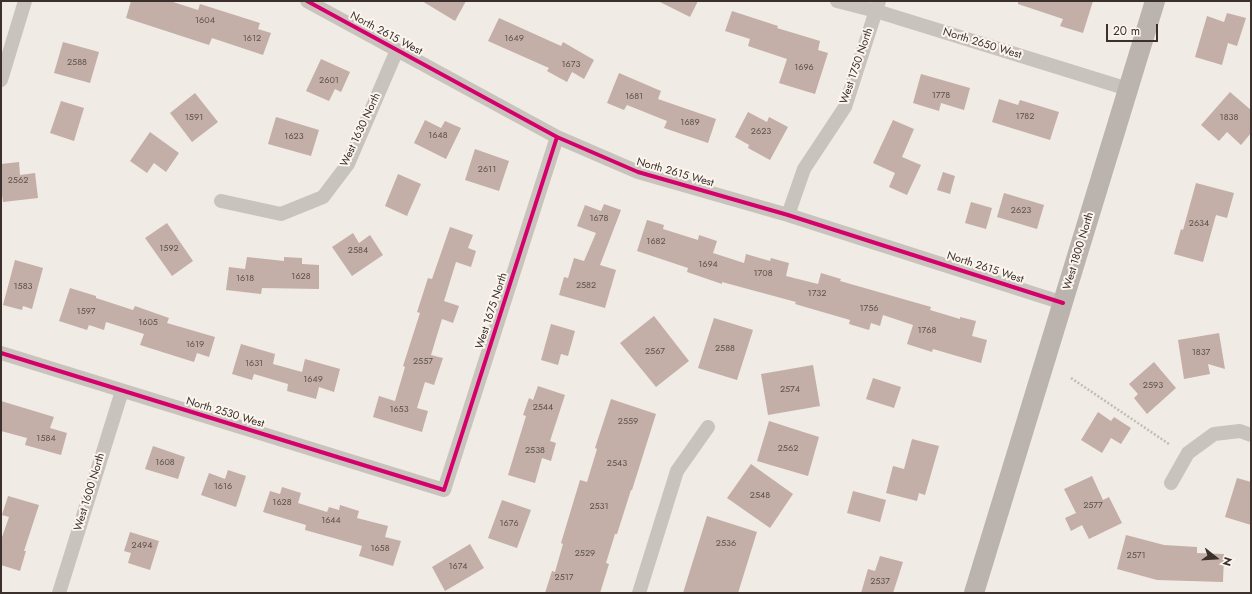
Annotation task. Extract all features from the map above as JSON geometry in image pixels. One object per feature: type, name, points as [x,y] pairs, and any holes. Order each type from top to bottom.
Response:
[{"type":"main road","name":"West 1800 North","points":[[974,593],[1155,1]]},
{"type":"street","points":[[1,80],[25,1]]},
{"type":"street","name":"North 2615 West","points":[[307,1],[557,137],[638,172],[788,214],[1063,303]]},
{"type":"street","name":"North 2650 West","points":[[836,1],[877,6],[1128,89]]},
{"type":"street","name":"West 1750 North","points":[[788,214],[804,169],[844,107],[877,6]]},
{"type":"street","name":"West 1630 North","points":[[221,201],[281,214],[323,197],[348,164],[397,50]]},
{"type":"street","name":"West 1675 North","points":[[444,490],[557,137]]},
{"type":"street","name":"North 2530 West","points":[[1,353],[444,490]]},
{"type":"street","name":"West 1600 North","points":[[59,593],[122,390]]},
{"type":"street","points":[[640,593],[677,471],[708,427]]},
{"type":"street","points":[[1171,483],[1188,453],[1214,434],[1245,433]]},
{"type":"path","points":[[1071,378],[1169,444]]},
{"type":"building","points":[[131,1],[170,1],[198,10],[200,4],[260,23],[258,29],[271,33],[263,55],[212,38],[209,45],[126,18]]},
{"type":"building","points":[[422,1],[466,1],[455,21]]},
{"type":"building","points":[[658,1],[698,1],[690,17]]},
{"type":"building","points":[[1018,1],[1093,1],[1083,33],[1060,26],[1063,19],[1018,4]]},
{"type":"building","points":[[732,11],[778,26],[777,28],[820,41],[818,50],[828,53],[815,94],[779,83],[787,59],[748,46],[750,39],[725,31]]},
{"type":"building","points":[[1227,13],[1246,18],[1237,46],[1228,43],[1222,65],[1195,57],[1207,16],[1224,22]]},
{"type":"building","points":[[499,18],[561,46],[563,42],[594,60],[584,79],[572,72],[567,82],[547,71],[549,68],[488,41]]},
{"type":"building","points":[[63,42],[99,52],[90,83],[54,73]]},
{"type":"building","points":[[321,59],[350,72],[341,92],[335,89],[329,101],[306,91]]},
{"type":"building","points":[[619,73],[661,91],[658,99],[716,119],[708,143],[664,128],[667,121],[627,105],[624,110],[607,103]]},
{"type":"building","points":[[921,74],[970,88],[964,110],[941,103],[939,111],[913,103]]},
{"type":"building","points":[[1230,92],[1251,110],[1251,133],[1241,145],[1227,132],[1219,141],[1201,125]]},
{"type":"building","points":[[195,93],[218,122],[192,142],[170,113]]},
{"type":"building","points":[[999,99],[1018,105],[1020,100],[1059,112],[1050,140],[992,122]]},
{"type":"building","points":[[61,101],[84,108],[74,141],[50,133]]},
{"type":"building","points":[[748,112],[767,122],[769,117],[788,127],[770,160],[748,148],[749,145],[735,137]]},
{"type":"building","points":[[276,117],[319,130],[311,156],[268,144]]},
{"type":"building","points":[[425,120],[441,128],[445,121],[461,128],[446,159],[414,143]]},
{"type":"building","points":[[893,120],[914,129],[902,157],[921,165],[907,195],[889,187],[895,173],[873,163]]},
{"type":"building","points":[[150,132],[179,153],[166,172],[154,163],[147,173],[130,161]]},
{"type":"building","points":[[475,149],[509,161],[499,191],[465,180]]},
{"type":"building","points":[[19,162],[20,175],[35,173],[38,198],[3,202],[1,187],[1,164]]},
{"type":"building","points":[[943,172],[955,176],[950,194],[937,190]]},
{"type":"building","points":[[398,174],[421,184],[407,216],[385,206]]},
{"type":"building","points":[[1196,183],[1234,193],[1227,218],[1216,215],[1203,262],[1174,254],[1181,229],[1183,230]]},
{"type":"building","points":[[1004,193],[1044,205],[1037,229],[997,217]]},
{"type":"building","points":[[971,202],[992,208],[986,229],[965,223]]},
{"type":"building","points":[[604,204],[621,210],[600,265],[616,270],[605,308],[559,295],[564,277],[568,278],[574,258],[584,261],[596,233],[577,226],[585,205],[601,211]]},
{"type":"building","points":[[647,220],[664,225],[663,229],[698,240],[699,235],[717,241],[713,253],[744,263],[746,254],[770,261],[771,258],[789,263],[786,276],[818,284],[821,273],[841,279],[840,281],[931,307],[930,310],[960,319],[960,317],[976,321],[972,336],[987,340],[981,363],[933,349],[932,352],[907,344],[913,325],[883,315],[880,326],[871,323],[869,330],[849,324],[850,320],[795,304],[796,302],[722,282],[722,284],[687,272],[688,268],[637,251]]},
{"type":"building","points":[[167,223],[193,261],[172,276],[145,238]]},
{"type":"building","points":[[450,227],[473,235],[468,248],[476,251],[471,267],[456,262],[444,301],[459,306],[453,323],[442,319],[431,355],[443,358],[434,385],[425,382],[417,408],[428,411],[422,432],[373,417],[379,396],[395,401],[405,367],[403,366],[420,313],[417,312],[428,278],[432,279]]},
{"type":"building","points":[[353,233],[359,243],[370,235],[383,255],[352,276],[332,247]]},
{"type":"building","points":[[247,257],[284,261],[284,257],[302,258],[302,264],[319,265],[319,289],[262,288],[261,294],[226,290],[229,267],[245,269]]},
{"type":"building","points":[[15,260],[43,268],[32,309],[23,306],[22,310],[3,305]]},
{"type":"building","points":[[70,288],[133,310],[135,306],[169,318],[167,323],[215,337],[209,357],[197,353],[194,362],[140,345],[144,334],[106,322],[104,330],[89,325],[87,330],[59,321]]},
{"type":"building","points":[[654,316],[689,361],[656,387],[620,343]]},
{"type":"building","points":[[714,318],[753,330],[737,380],[698,368]]},
{"type":"building","points":[[551,324],[575,331],[568,356],[561,354],[558,365],[541,360]]},
{"type":"building","points":[[1219,333],[1225,369],[1208,364],[1210,374],[1184,379],[1178,340]]},
{"type":"building","points":[[241,344],[275,354],[273,364],[302,372],[305,359],[340,369],[334,392],[319,387],[316,399],[287,391],[288,384],[254,374],[252,380],[232,374]]},
{"type":"building","points":[[1154,362],[1176,388],[1147,414],[1134,398],[1138,394],[1129,384]]},
{"type":"building","points":[[813,365],[820,406],[768,415],[761,374]]},
{"type":"building","points":[[873,378],[901,387],[894,408],[866,399]]},
{"type":"building","points":[[538,386],[565,395],[550,441],[556,443],[551,461],[542,458],[535,483],[508,475],[526,416],[523,415],[529,398],[533,400]]},
{"type":"building","points":[[611,399],[656,414],[617,534],[615,534],[606,563],[609,564],[600,593],[545,593],[552,571],[555,572],[563,544],[561,543],[580,480],[587,482],[597,449],[595,448]]},
{"type":"building","points":[[1,401],[54,417],[50,428],[67,433],[61,455],[25,445],[27,438],[1,431]]},
{"type":"building","points":[[1098,412],[1111,421],[1114,417],[1131,428],[1121,444],[1111,438],[1102,453],[1081,440]]},
{"type":"building","points":[[769,421],[819,437],[808,476],[757,461]]},
{"type":"building","points":[[912,439],[939,446],[925,495],[919,493],[917,501],[886,493],[893,466],[904,469]]},
{"type":"building","points":[[153,446],[185,457],[178,479],[145,469]]},
{"type":"building","points":[[751,464],[793,494],[770,528],[727,498]]},
{"type":"building","points":[[228,470],[246,476],[236,507],[201,495],[209,473],[225,479]]},
{"type":"building","points":[[1092,476],[1103,500],[1109,497],[1122,523],[1089,539],[1082,525],[1071,531],[1065,518],[1076,513],[1064,489]]},
{"type":"building","points":[[1237,478],[1251,482],[1251,525],[1225,517]]},
{"type":"building","points":[[282,487],[301,493],[298,503],[327,512],[329,507],[339,510],[340,505],[359,511],[357,518],[388,526],[385,537],[401,541],[393,566],[359,556],[362,546],[305,530],[306,525],[263,512],[270,491],[280,494]]},
{"type":"building","points":[[853,491],[886,500],[880,522],[847,513]]},
{"type":"building","points":[[8,496],[39,505],[24,551],[26,551],[20,571],[1,565],[1,540],[9,517],[2,515]]},
{"type":"building","points":[[502,500],[531,510],[517,548],[488,538]]},
{"type":"building","points":[[707,516],[757,532],[738,593],[683,593]]},
{"type":"building","points":[[130,532],[159,541],[150,570],[128,563],[131,553],[124,551]]},
{"type":"building","points":[[1126,535],[1164,545],[1197,547],[1197,553],[1224,554],[1223,582],[1157,580],[1117,569]]},
{"type":"building","points":[[470,544],[484,568],[445,591],[432,567]]},
{"type":"building","points":[[880,556],[903,562],[893,593],[861,593],[868,569],[875,571]]},
{"type":"cycle path","points":[[307,1],[557,137],[638,172],[788,215],[1063,303]]},
{"type":"cycle path","points":[[1,353],[444,490],[557,137]]}]
